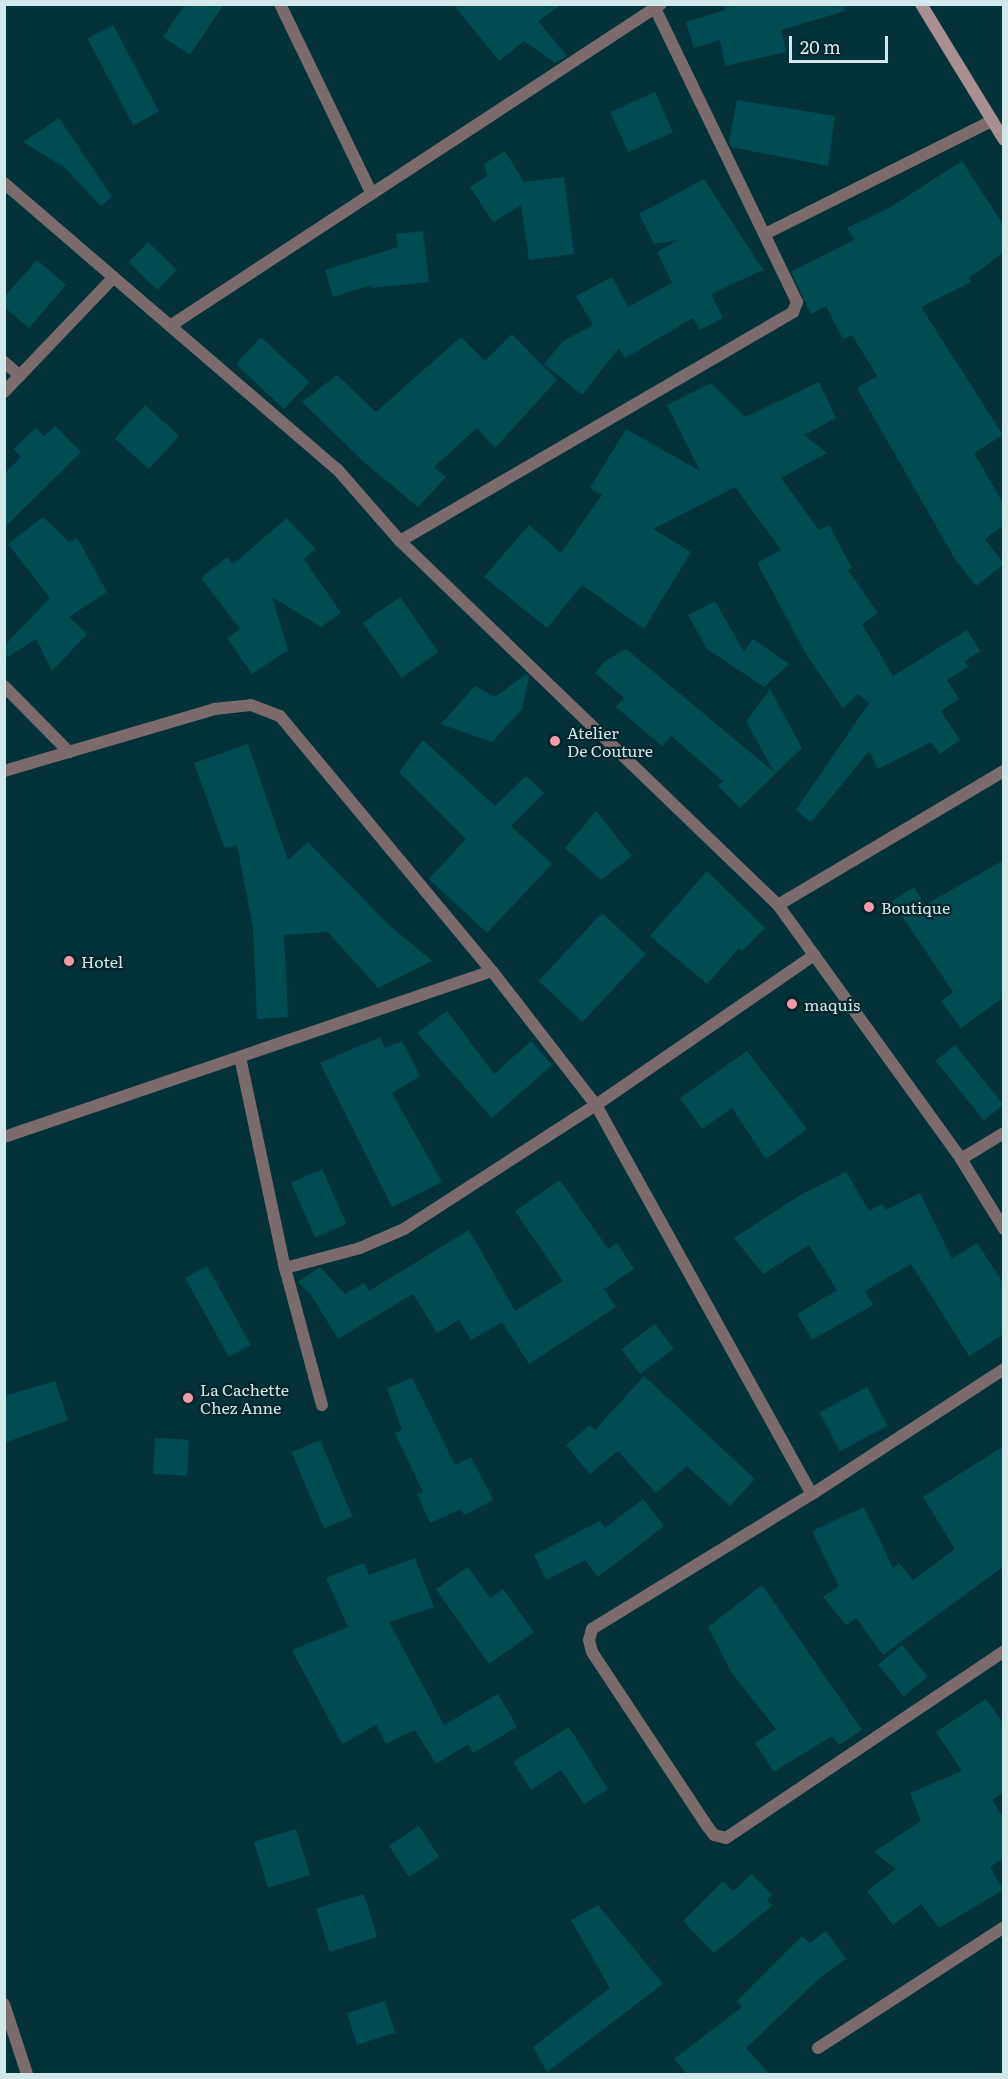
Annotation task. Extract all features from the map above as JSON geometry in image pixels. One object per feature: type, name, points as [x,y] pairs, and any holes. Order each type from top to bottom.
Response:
[{"type":"street","points":[[280,4],[372,194]]},
{"type":"street","points":[[921,4],[1004,140]]},
{"type":"street","points":[[170,326],[658,6],[796,302],[793,312],[400,541]]},
{"type":"street","points":[[765,234],[992,121]]},
{"type":"street","points":[[4,183],[337,469],[400,541],[778,904],[961,1159],[1004,1229]]},
{"type":"street","points":[[4,392],[114,277]]},
{"type":"street","points":[[4,362],[20,376]]},
{"type":"street","points":[[4,686],[69,752]]},
{"type":"street","points":[[4,771],[214,709],[251,705],[280,716],[492,970],[596,1105],[812,1494]]},
{"type":"street","points":[[778,904],[1004,771]]},
{"type":"street","points":[[285,1268],[360,1248],[404,1229],[596,1105],[814,955]]},
{"type":"street","points":[[4,1137],[492,970]]},
{"type":"street","points":[[240,1057],[285,1268],[322,1405]]},
{"type":"street","points":[[961,1159],[1004,1133]]},
{"type":"street","points":[[1004,1369],[812,1494],[592,1629],[589,1640],[592,1652],[714,1835],[726,1838],[1004,1652]]},
{"type":"street","points":[[818,2048],[1004,1927]]},
{"type":"street","points":[[4,2004],[27,2074]]},
{"type":"building","points":[[185,4],[224,4],[190,55],[163,37]]},
{"type":"building","points":[[453,4],[562,4],[538,21],[567,56],[555,63],[524,41],[499,61]]},
{"type":"building","points":[[724,4],[844,4],[845,11],[781,30],[786,52],[725,66],[720,40],[694,48],[686,22],[725,10]]},
{"type":"building","points":[[113,25],[159,112],[133,125],[87,39]]},
{"type":"building","points":[[655,92],[673,132],[628,152],[610,112]]},
{"type":"building","points":[[737,100],[835,116],[828,166],[731,147],[729,142]]},
{"type":"building","points":[[59,118],[112,197],[101,206],[64,167],[23,142]]},
{"type":"building","points":[[505,151],[524,182],[564,177],[574,254],[529,260],[521,205],[493,222],[470,187],[487,176],[484,164]]},
{"type":"building","points":[[962,161],[1004,226],[1004,252],[969,278],[971,282],[921,307],[1003,435],[974,453],[1004,505],[1004,525],[985,539],[1004,564],[976,586],[955,559],[857,388],[877,376],[852,335],[843,339],[826,306],[811,314],[791,272],[854,240],[847,228],[889,208]]},
{"type":"building","points":[[704,179],[763,270],[711,294],[723,318],[700,330],[693,318],[625,358],[619,348],[582,395],[544,364],[563,341],[593,325],[576,296],[612,277],[628,307],[672,283],[657,252],[678,240],[654,244],[639,214]]},
{"type":"building","points":[[423,231],[429,282],[372,288],[371,285],[333,297],[325,270],[398,247],[396,234]]},
{"type":"building","points":[[148,242],[177,270],[157,290],[129,262]]},
{"type":"building","points":[[37,260],[66,285],[29,328],[4,307],[4,297]]},
{"type":"building","points":[[512,334],[557,380],[495,448],[477,428],[434,467],[446,477],[418,507],[365,463],[302,402],[337,375],[376,412],[461,337],[485,361]]},
{"type":"building","points":[[261,337],[309,382],[284,409],[236,364]]},
{"type":"building","points":[[819,382],[836,418],[804,435],[827,453],[781,478],[819,530],[829,525],[852,568],[848,570],[878,613],[862,624],[893,676],[967,630],[980,651],[965,661],[968,667],[947,680],[959,699],[941,711],[960,740],[940,754],[931,742],[878,769],[869,751],[811,822],[796,810],[869,703],[858,694],[843,708],[806,654],[757,563],[781,550],[735,487],[653,529],[691,552],[644,629],[582,585],[547,628],[484,577],[529,525],[561,553],[602,495],[590,488],[626,429],[700,471],[667,405],[711,383],[745,417]]},
{"type":"building","points":[[145,405],[179,436],[149,469],[115,438]]},
{"type":"building","points":[[55,426],[81,452],[4,528],[4,474],[21,457],[13,449],[36,428],[44,436]]},
{"type":"building","points":[[43,517],[69,542],[77,538],[107,592],[69,617],[87,634],[52,671],[36,639],[8,657],[4,653],[4,646],[50,598],[8,544]]},
{"type":"building","points":[[287,518],[315,549],[304,559],[341,613],[321,627],[272,597],[288,650],[252,674],[227,638],[240,629],[201,578],[227,557],[233,564]]},
{"type":"building","points":[[400,597],[438,652],[402,678],[363,623]]},
{"type":"building","points":[[715,601],[744,652],[753,639],[789,664],[764,687],[707,649],[688,615]]},
{"type":"building","points":[[626,649],[774,772],[746,721],[770,689],[802,748],[740,808],[718,786],[723,781],[671,736],[662,746],[616,707],[624,698],[595,673],[605,661]]},
{"type":"building","points":[[526,674],[529,676],[522,709],[492,742],[441,724],[475,686],[495,697]]},
{"type":"building","points":[[423,740],[495,806],[526,776],[544,793],[511,826],[552,864],[487,933],[429,879],[466,839],[399,772]]},
{"type":"building","points":[[248,744],[288,860],[308,842],[388,924],[432,961],[378,988],[328,932],[284,935],[288,1017],[257,1019],[253,927],[237,845],[225,849],[194,763]]},
{"type":"building","points":[[596,811],[632,856],[601,880],[565,848]]},
{"type":"building","points":[[1004,860],[1004,997],[961,1028],[941,1001],[953,992],[892,901],[914,887],[925,905]]},
{"type":"building","points":[[707,871],[765,928],[742,951],[739,948],[707,984],[650,936]]},
{"type":"building","points":[[602,913],[646,954],[582,1022],[539,981]]},
{"type":"building","points":[[447,1011],[494,1074],[531,1041],[552,1065],[492,1118],[417,1033]]},
{"type":"building","points":[[380,1037],[385,1048],[402,1041],[420,1076],[392,1093],[442,1182],[392,1207],[320,1063]]},
{"type":"building","points":[[955,1045],[1003,1105],[984,1121],[936,1061]]},
{"type":"building","points":[[747,1051],[807,1129],[766,1159],[732,1108],[702,1129],[680,1098]]},
{"type":"building","points":[[322,1169],[346,1224],[315,1238],[291,1183]]},
{"type":"building","points":[[846,1172],[869,1211],[882,1204],[886,1210],[920,1193],[952,1259],[977,1243],[1004,1284],[1004,1334],[969,1356],[911,1264],[865,1291],[873,1305],[812,1340],[797,1314],[837,1290],[809,1245],[763,1274],[734,1238],[797,1197]]},
{"type":"building","points":[[560,1180],[608,1249],[617,1243],[634,1269],[604,1289],[616,1307],[529,1364],[502,1322],[471,1340],[459,1320],[437,1333],[413,1294],[338,1339],[311,1295],[298,1282],[320,1267],[345,1294],[364,1283],[369,1291],[469,1230],[515,1311],[563,1281],[515,1211]]},
{"type":"building","points":[[207,1266],[251,1345],[229,1357],[185,1278]]},
{"type":"building","points":[[655,1324],[674,1349],[640,1374],[621,1349]]},
{"type":"building","points":[[644,1376],[755,1479],[730,1506],[687,1466],[656,1493],[618,1451],[590,1474],[566,1445],[590,1425],[595,1430]]},
{"type":"building","points":[[412,1378],[455,1465],[471,1457],[493,1500],[464,1515],[461,1509],[430,1523],[417,1494],[423,1492],[395,1433],[402,1430],[387,1388]]},
{"type":"building","points":[[55,1381],[68,1420],[4,1443],[4,1396]]},
{"type":"building","points":[[867,1387],[888,1426],[840,1451],[819,1412]]},
{"type":"building","points":[[155,1438],[189,1440],[187,1476],[153,1474]]},
{"type":"building","points":[[320,1440],[352,1516],[324,1529],[291,1452]]},
{"type":"building","points":[[1004,1446],[1004,1566],[883,1655],[856,1618],[846,1625],[823,1597],[839,1586],[812,1531],[864,1507],[893,1568],[899,1563],[913,1580],[955,1549],[923,1497]]},
{"type":"building","points":[[643,1499],[664,1526],[598,1577],[585,1560],[546,1580],[534,1555],[600,1521],[605,1528]]},
{"type":"building","points":[[415,1558],[434,1607],[389,1622],[444,1725],[498,1694],[517,1727],[473,1753],[468,1744],[436,1764],[415,1730],[386,1744],[376,1725],[342,1744],[292,1650],[348,1627],[326,1578],[364,1563],[369,1575]]},
{"type":"building","points":[[468,1567],[490,1598],[503,1589],[534,1632],[489,1664],[436,1589]]},
{"type":"building","points":[[762,1585],[862,1730],[839,1745],[832,1736],[774,1772],[755,1743],[776,1729],[731,1672],[708,1627]]},
{"type":"building","points":[[902,1645],[928,1677],[904,1696],[878,1665]]},
{"type":"building","points":[[986,1699],[1004,1724],[1004,1792],[992,1800],[1004,1819],[1004,1858],[990,1867],[1003,1890],[939,1928],[921,1904],[893,1925],[867,1891],[896,1869],[874,1852],[921,1821],[910,1793],[962,1771],[936,1732]]},
{"type":"building","points":[[569,1727],[608,1789],[584,1804],[561,1770],[531,1790],[513,1762]]},
{"type":"building","points":[[419,1826],[439,1857],[409,1877],[389,1846]]},
{"type":"building","points":[[296,1829],[310,1875],[268,1888],[254,1842]]},
{"type":"building","points":[[752,1874],[772,1895],[767,1900],[773,1905],[714,1953],[683,1921],[723,1881],[733,1891]]},
{"type":"building","points":[[364,1894],[377,1937],[329,1952],[316,1909]]},
{"type":"building","points":[[598,1905],[663,1984],[547,2072],[533,2047],[610,1988],[571,1920]]},
{"type":"building","points":[[826,1931],[846,1959],[821,1977],[746,2048],[769,2074],[687,2074],[674,2059],[742,2007],[737,2001],[802,1936],[810,1943]]},
{"type":"building","points":[[385,2001],[395,2032],[357,2045],[347,2013]]},
{"type":"place","name":"Atelier De Couture","points":[[555,741]]},
{"type":"place","name":"Boutique","points":[[869,907]]},
{"type":"place","name":"Hotel","points":[[69,961]]},
{"type":"place","name":"maquis","points":[[792,1004]]},
{"type":"place","name":"La Cachette Chez Anne","points":[[188,1398]]}]
